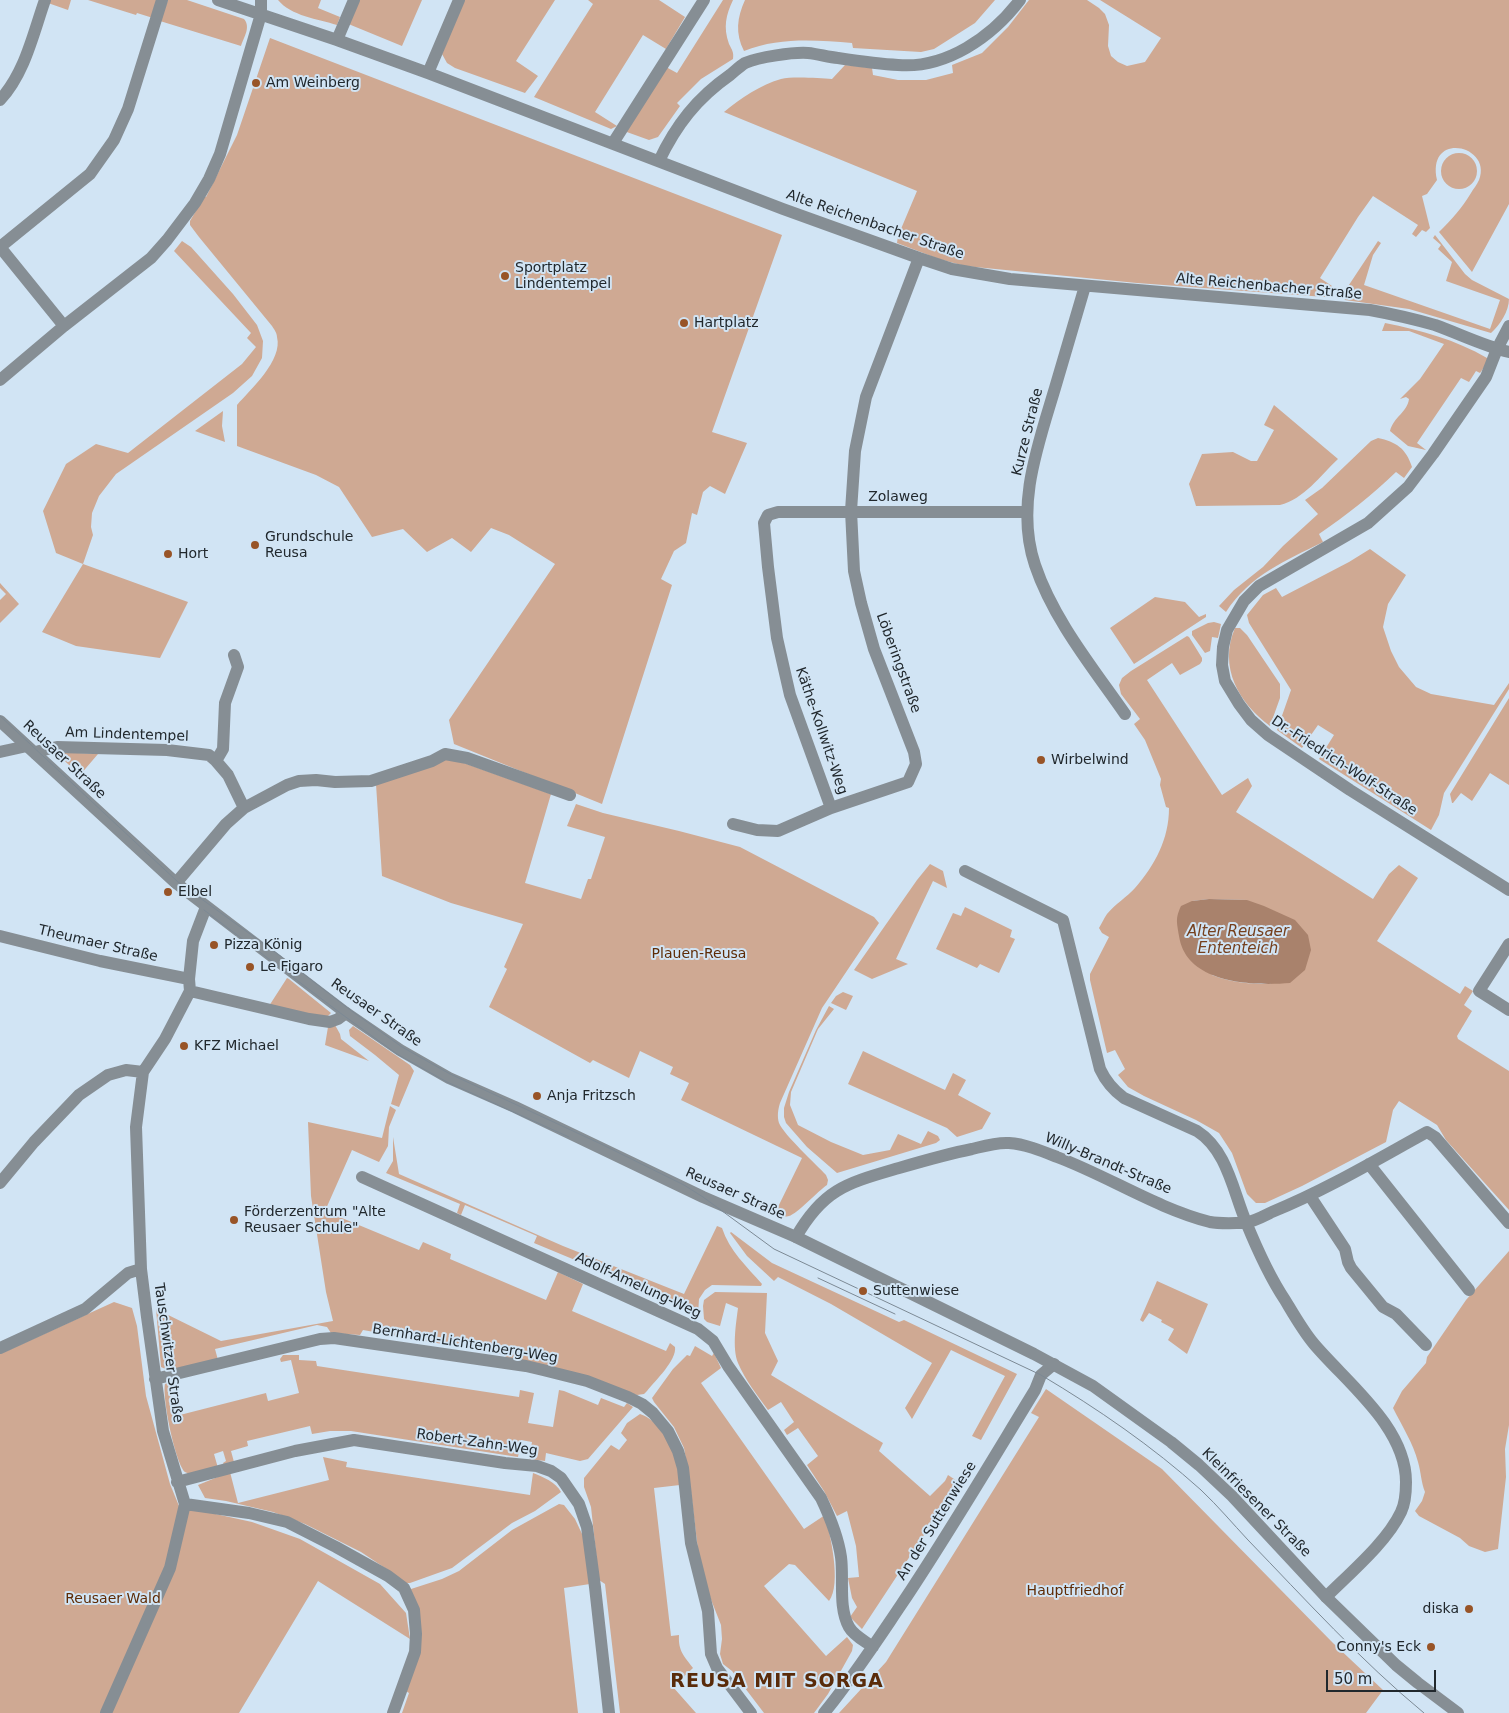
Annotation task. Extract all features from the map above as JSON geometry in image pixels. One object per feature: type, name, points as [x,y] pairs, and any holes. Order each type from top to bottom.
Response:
[{"type":"street","points":[[0,100],[10,89],[23,64],[45,0]]},
{"type":"street","points":[[64,326],[0,247],[90,174],[102,159],[114,140],[128,109],[162,0]]},
{"type":"street","name":"Alte Reichenbacher Straße","points":[[218,0],[428,73],[792,213],[952,269],[1010,279],[1370,310],[1435,325],[1503,350]]},
{"type":"street","points":[[0,380],[64,326],[151,258],[195,203],[209,179],[220,154],[261,14],[261,0]]},
{"type":"street","points":[[337,40],[354,0]]},
{"type":"street","points":[[428,73],[459,0]]},
{"type":"street","points":[[613,143],[704,0]]},
{"type":"street","points":[[659,161],[669,139],[695,104],[716,84],[746,63],[779,55],[808,53],[900,66],[934,62],[970,47],[992,30],[1020,0]]},
{"type":"street","name":"Löberingstraße","points":[[733,824],[756,830],[778,831],[831,808],[908,782],[916,764],[914,752],[874,649],[861,603],[854,571],[851,512],[855,451],[866,397],[919,258]]},
{"type":"street","name":"Kurze Straße","points":[[1085,286],[1038,446],[1030,482],[1027,512],[1029,540],[1035,564],[1046,593],[1074,639],[1125,714]]},
{"type":"street","name":"Dr.-Friedrich-Wolf-Straße","points":[[1509,326],[1503,350],[1433,454],[1408,487],[1368,523],[1259,586],[1244,601],[1227,630],[1223,647],[1222,665],[1226,682],[1239,704],[1251,720],[1268,735],[1350,790],[1509,890]]},
{"type":"street","name":"Zolaweg","points":[[768,515],[778,512],[1027,512]]},
{"type":"street","name":"Käthe-Kollwitz-Weg","points":[[768,515],[764,523],[777,638],[790,695],[831,808]]},
{"type":"street","points":[[234,655],[238,667],[225,703],[223,749],[216,761],[228,775],[244,808]]},
{"type":"street","name":"Reusaer Straße","points":[[0,721],[176,883],[346,1012],[400,1050],[449,1078],[796,1237]]},
{"type":"street","name":"Am Lindentempel","points":[[0,752],[39,751],[57,747],[167,750],[209,755],[216,761]]},
{"type":"street","points":[[176,883],[226,824],[244,808],[293,783],[316,780],[335,782],[371,781],[432,761],[445,754],[467,758],[570,795]]},
{"type":"street","points":[[965,871],[1063,920],[1100,1069],[1105,1081],[1124,1098],[1197,1131],[1206,1137],[1222,1158],[1264,1262],[1295,1316],[1314,1343],[1379,1414],[1400,1451],[1405,1467],[1406,1493],[1402,1511],[1375,1548],[1326,1597]]},
{"type":"street","name":"Tauschwitzer Straße","points":[[185,1504],[163,1431],[155,1379],[141,1269],[136,1127],[143,1072],[165,1039],[190,985],[193,941],[206,907]]},
{"type":"street","name":"Theumaer Straße","points":[[0,936],[190,985]]},
{"type":"street","points":[[1509,944],[1479,991],[1509,1010]]},
{"type":"street","points":[[190,985],[330,1022],[338,1020],[346,1012]]},
{"type":"street","points":[[0,1184],[34,1142],[79,1095],[108,1075],[126,1070],[143,1072]]},
{"type":"street","name":"Willy-Brandt-Straße","points":[[796,1237],[816,1207],[843,1187],[956,1152],[994,1144],[1011,1143],[1036,1149],[1068,1161],[1182,1212],[1212,1222],[1247,1223],[1310,1196],[1427,1132],[1435,1137],[1509,1223]]},
{"type":"street","points":[[1369,1164],[1469,1290]]},
{"type":"street","name":"Adolf-Amelung-Weg","points":[[362,1177],[698,1328],[713,1341],[728,1366],[821,1498],[832,1521],[841,1556],[843,1599],[849,1627],[855,1634],[873,1647]]},
{"type":"street","points":[[1310,1196],[1345,1249],[1351,1268],[1383,1307],[1396,1314],[1426,1345]]},
{"type":"street","name":"Kleinfriesener Straße","points":[[796,1237],[1054,1364],[1093,1386],[1171,1442],[1232,1496],[1326,1597],[1396,1665],[1458,1713]]},
{"type":"street","points":[[0,1348],[85,1309],[128,1273],[141,1269]]},
{"type":"street","name":"Bernhard-Lichtenberg-Weg","points":[[155,1379],[320,1339],[334,1338],[526,1366],[587,1381],[642,1404],[653,1413],[668,1431],[678,1451],[683,1468],[691,1544],[708,1611],[711,1654],[717,1668],[751,1713]]},
{"type":"street","name":"An der Suttenwiese","points":[[824,1713],[873,1647],[946,1538],[1035,1390],[1041,1375],[1054,1364]]},
{"type":"street","name":"Robert-Zahn-Weg","points":[[177,1482],[295,1451],[354,1440],[537,1466],[551,1470],[561,1478],[579,1504],[587,1526],[609,1713]]},
{"type":"street","points":[[106,1713],[170,1568],[185,1504],[249,1513],[287,1522],[336,1546],[404,1588],[414,1610],[415,1652],[393,1713]]},
{"type":"green space","points":[[49,0],[71,0],[68,10],[48,3]]},
{"type":"green space","points":[[88,0],[159,0],[153,18],[137,13],[136,15]]},
{"type":"green space","points":[[168,0],[187,0],[244,19],[247,29],[241,46],[160,21]]},
{"type":"green space","points":[[278,0],[321,0],[318,8],[340,17],[337,25],[313,19],[290,10]]},
{"type":"green space","points":[[356,0],[422,0],[402,46],[346,23]]},
{"type":"green space","points":[[464,0],[555,0],[516,61],[538,76],[525,93],[455,68],[447,63],[442,54]]},
{"type":"green space","points":[[588,0],[659,0],[685,17],[666,49],[643,35],[595,112],[617,126],[611,129],[534,97],[593,4]]},
{"type":"green space","points":[[723,0],[733,0],[727,16],[726,27],[733,59],[701,79],[677,103],[680,106],[658,137],[649,140],[624,131],[666,67],[677,73]]},
{"type":"green space","points":[[745,0],[995,0],[975,23],[934,49],[921,52],[853,48],[852,43],[811,41],[771,43],[744,51],[739,38],[738,26]]},
{"type":"green space","points":[[1029,0],[1087,0],[1099,8],[1105,14],[1109,25],[1108,46],[1111,56],[1127,66],[1145,62],[1161,38],[1100,0],[1509,0],[1509,204],[1472,272],[1439,232],[1453,218],[1476,185],[1481,168],[1477,158],[1469,151],[1459,148],[1449,149],[1441,154],[1436,164],[1437,180],[1427,194],[1422,196],[1430,228],[1426,232],[1422,230],[1416,237],[1412,234],[1418,225],[1373,196],[1320,278],[1332,286],[1325,297],[1137,283],[965,266],[939,259],[897,243],[898,236],[917,191],[724,112],[751,92],[773,82],[781,79],[806,77],[832,79],[845,65],[872,68],[873,75],[898,80],[926,80],[953,73],[952,65],[982,53],[1008,27]]},
{"type":"green space","points":[[270,38],[782,235],[712,432],[747,443],[725,494],[710,486],[703,492],[697,515],[692,513],[686,543],[674,551],[661,579],[672,585],[602,804],[454,744],[449,720],[555,564],[509,535],[491,528],[471,552],[452,538],[427,552],[403,529],[372,537],[339,487],[316,475],[237,446],[237,405],[271,364],[278,346],[277,336],[272,326],[199,237],[190,225],[190,221],[204,197],[206,197],[237,135]]},
{"type":"green space","points":[[1459,153],[1472,158],[1477,171],[1472,184],[1459,189],[1446,184],[1441,171],[1446,158]]},
{"type":"green space","points":[[1435,235],[1465,274],[1472,280],[1509,299],[1503,318],[1491,333],[1409,309],[1345,300],[1343,294],[1378,241],[1381,243],[1373,255],[1364,285],[1490,329],[1500,300],[1446,281],[1452,262],[1438,249],[1441,245],[1433,238]]},
{"type":"green space","points":[[182,241],[191,247],[233,294],[257,325],[263,341],[262,358],[252,376],[233,393],[116,474],[99,496],[92,513],[91,527],[93,535],[83,564],[56,553],[43,511],[66,464],[96,444],[128,453],[242,364],[256,347],[247,338],[251,333],[174,251]]},
{"type":"green space","points":[[1385,323],[1438,336],[1487,358],[1487,363],[1480,373],[1476,371],[1469,382],[1461,378],[1417,443],[1426,450],[1408,446],[1390,431],[1394,422],[1408,404],[1409,399],[1406,397],[1400,399],[1420,379],[1444,344],[1409,331],[1382,331]]},
{"type":"green space","points":[[1274,405],[1338,459],[1297,498],[1280,505],[1196,506],[1189,484],[1202,454],[1233,452],[1251,461],[1257,461],[1274,430],[1264,425]]},
{"type":"green space","points":[[223,411],[222,426],[225,442],[195,431]]},
{"type":"green space","points":[[1378,438],[1395,444],[1407,455],[1412,467],[1404,478],[1396,472],[1378,489],[1319,534],[1323,542],[1269,570],[1246,588],[1226,612],[1219,606],[1234,590],[1263,567],[1318,514],[1305,500],[1322,488],[1371,441]]},
{"type":"green space","points":[[1370,549],[1406,575],[1388,604],[1383,627],[1399,667],[1416,687],[1431,694],[1494,705],[1509,683],[1509,689],[1444,793],[1439,815],[1431,830],[1319,759],[1334,735],[1318,725],[1302,748],[1277,730],[1291,690],[1249,623],[1247,615],[1263,595],[1276,588],[1282,597]]},
{"type":"green space","points":[[83,564],[188,602],[160,658],[76,646],[42,632]]},
{"type":"green space","points":[[0,583],[19,604],[0,623],[0,600],[6,594],[0,588]]},
{"type":"green space","points":[[1155,597],[1185,602],[1199,617],[1206,614],[1206,617],[1134,664],[1110,628]]},
{"type":"green space","points":[[1214,622],[1221,624],[1218,638],[1212,637],[1210,651],[1205,653],[1192,635],[1192,631]]},
{"type":"green space","points":[[1235,628],[1240,628],[1247,635],[1280,684],[1280,698],[1270,726],[1249,706],[1234,683],[1229,657],[1230,642]]},
{"type":"green space","points":[[1187,636],[1189,637],[1202,658],[1200,664],[1180,675],[1172,663],[1147,680],[1222,795],[1248,778],[1252,786],[1236,812],[1373,899],[1389,874],[1399,865],[1418,878],[1377,941],[1460,994],[1465,986],[1473,991],[1464,1005],[1472,1011],[1457,1036],[1458,1039],[1509,1071],[1509,1210],[1446,1140],[1437,1125],[1399,1101],[1393,1110],[1386,1142],[1302,1186],[1265,1203],[1256,1203],[1247,1194],[1232,1153],[1219,1133],[1128,1087],[1118,1075],[1125,1069],[1115,1050],[1107,1053],[1090,974],[1109,937],[1102,933],[1099,928],[1107,914],[1135,888],[1155,861],[1164,841],[1169,808],[1166,807],[1160,785],[1161,779],[1145,740],[1134,724],[1140,719],[1121,694],[1119,685],[1122,678]],"holes":[[[1209,899],[1247,900],[1271,984],[1227,980],[1212,975],[1192,901]]]},
{"type":"green space","points":[[1509,698],[1509,785],[1490,773],[1472,801],[1461,793],[1452,803],[1450,794]]},
{"type":"green space","points":[[58,752],[98,754],[80,775],[57,754]]},
{"type":"green space","name":"Plauen-Reusa","points":[[450,758],[551,794],[525,883],[581,899],[588,879],[591,879],[605,837],[567,826],[576,804],[603,813],[740,847],[874,917],[879,923],[822,1008],[780,1103],[778,1118],[782,1128],[793,1142],[826,1175],[828,1180],[827,1185],[797,1211],[785,1217],[773,1214],[758,1206],[757,1202],[776,1211],[802,1158],[681,1100],[689,1083],[670,1074],[673,1067],[640,1051],[629,1078],[593,1060],[590,1063],[489,1007],[507,969],[504,967],[523,924],[451,903],[382,876],[376,784]]},
{"type":"green space","points":[[930,864],[943,871],[947,888],[933,881],[896,959],[908,964],[872,979],[854,970],[917,880]]},
{"type":"green space","points":[[965,907],[1012,930],[1010,937],[1015,939],[999,973],[980,964],[977,968],[936,949],[953,913],[961,916]]},
{"type":"green space","points":[[287,978],[331,1013],[327,1017],[269,1006]]},
{"type":"green space","points":[[843,992],[853,996],[846,1010],[831,1003],[836,996]]},
{"type":"green space","points":[[829,1006],[834,1009],[818,1029],[791,1092],[790,1105],[798,1125],[831,1142],[863,1155],[890,1150],[898,1134],[921,1144],[928,1131],[938,1136],[940,1140],[936,1143],[837,1173],[807,1147],[786,1123],[784,1108],[789,1092],[816,1030]]},
{"type":"green space","points":[[335,1025],[341,1039],[369,1061],[325,1045],[328,1027]]},
{"type":"green space","points":[[353,1026],[410,1065],[414,1071],[399,1107],[391,1104],[399,1075],[350,1036],[349,1030]]},
{"type":"green space","points":[[863,1051],[945,1090],[953,1073],[966,1080],[958,1095],[991,1113],[982,1129],[957,1137],[947,1128],[848,1084]]},
{"type":"green space","points":[[390,1106],[396,1110],[389,1127],[388,1146],[379,1162],[352,1150],[325,1211],[419,1250],[423,1242],[451,1254],[450,1259],[546,1300],[558,1272],[583,1284],[572,1311],[666,1351],[670,1343],[675,1347],[673,1358],[644,1394],[637,1395],[507,1360],[505,1355],[363,1330],[360,1335],[331,1333],[327,1327],[317,1325],[215,1349],[218,1360],[170,1371],[161,1367],[156,1309],[221,1341],[333,1321],[326,1292],[311,1196],[308,1122],[382,1138]]},
{"type":"green space","points":[[393,1137],[399,1174],[563,1246],[684,1294],[717,1226],[722,1228],[734,1251],[762,1284],[761,1286],[712,1285],[705,1290],[699,1299],[698,1315],[628,1282],[534,1243],[537,1236],[465,1205],[461,1215],[457,1213],[460,1204],[386,1173],[393,1161]]},
{"type":"green space","points":[[731,1232],[772,1263],[899,1322],[904,1320],[1017,1374],[981,1440],[972,1436],[1005,1376],[951,1350],[912,1419],[905,1408],[932,1363],[831,1304],[778,1277],[774,1281],[747,1256]]},
{"type":"green space","points":[[1509,1251],[1509,1425],[1505,1449],[1506,1477],[1498,1549],[1485,1552],[1469,1546],[1460,1538],[1419,1516],[1415,1511],[1422,1501],[1425,1492],[1413,1448],[1393,1408],[1402,1391],[1426,1363],[1427,1357],[1466,1300]]},
{"type":"green space","points":[[1157,1281],[1208,1304],[1187,1354],[1168,1340],[1174,1329],[1161,1322],[1162,1320],[1149,1313],[1143,1322],[1140,1320]]},
{"type":"green space","points":[[715,1292],[767,1293],[765,1333],[778,1361],[771,1375],[883,1443],[879,1451],[930,1496],[945,1481],[948,1475],[960,1483],[956,1492],[945,1503],[862,1629],[850,1617],[857,1607],[852,1598],[848,1578],[859,1577],[856,1546],[847,1511],[837,1516],[807,1465],[818,1456],[798,1428],[787,1435],[784,1430],[794,1422],[781,1402],[768,1410],[741,1369],[736,1357],[735,1343],[738,1308],[726,1303],[720,1326],[707,1322],[704,1319],[704,1300]]},
{"type":"green space","name":"Reusaer Wald","points":[[114,1302],[132,1308],[137,1326],[146,1396],[170,1484],[179,1506],[252,1522],[300,1539],[380,1584],[406,1613],[410,1639],[318,1581],[239,1713],[0,1713],[0,1354]]},
{"type":"green space","points":[[695,1346],[712,1356],[714,1353],[721,1368],[701,1383],[804,1529],[825,1515],[835,1571],[833,1593],[829,1601],[795,1565],[789,1564],[764,1586],[826,1656],[847,1637],[853,1645],[852,1651],[828,1694],[814,1713],[764,1713],[732,1671],[723,1664],[720,1654],[721,1625],[710,1597],[699,1558],[684,1448],[674,1427],[652,1398],[673,1369],[687,1355],[690,1356]]},
{"type":"green space","points":[[283,1355],[299,1355],[299,1360],[316,1361],[317,1366],[519,1397],[520,1390],[534,1393],[528,1423],[553,1427],[559,1390],[598,1405],[601,1398],[624,1407],[627,1403],[633,1407],[588,1459],[580,1461],[546,1453],[545,1461],[529,1459],[532,1442],[521,1440],[518,1457],[351,1431],[330,1431],[312,1434],[310,1426],[247,1441],[248,1446],[231,1451],[234,1462],[224,1465],[223,1463],[226,1461],[223,1451],[214,1454],[218,1468],[193,1475],[185,1472],[177,1456],[170,1429],[165,1402],[165,1384],[171,1381],[171,1386],[168,1387],[176,1416],[266,1393],[268,1401],[299,1393],[291,1360],[281,1362],[280,1359]]},
{"type":"green space","name":"Hauptfriedhof","points":[[1046,1389],[1162,1469],[1333,1643],[1383,1690],[1366,1713],[839,1713],[886,1662],[1039,1417],[1031,1413]]},
{"type":"green space","points":[[640,1414],[652,1421],[663,1433],[672,1447],[678,1464],[680,1485],[654,1488],[671,1636],[679,1635],[684,1657],[693,1668],[673,1687],[696,1713],[620,1713],[605,1584],[599,1580],[591,1507],[584,1487],[584,1478],[611,1445],[619,1450],[627,1440],[621,1433],[627,1423]]},
{"type":"green space","points":[[323,1457],[347,1462],[346,1467],[530,1495],[533,1473],[553,1483],[561,1492],[535,1511],[512,1523],[452,1568],[410,1583],[404,1583],[361,1552],[305,1524],[273,1512],[205,1498],[198,1485],[230,1472],[238,1503],[329,1480]]},
{"type":"green space","points":[[559,1504],[564,1505],[575,1519],[583,1536],[590,1584],[564,1588],[578,1713],[402,1713],[409,1693],[404,1690],[416,1656],[411,1589],[442,1579],[459,1571],[512,1530]]},
{"type":"water","name":"Alter Reusaer Ententeich","points":[[1209,899],[1247,900],[1295,920],[1308,935],[1311,950],[1305,970],[1290,983],[1258,984],[1223,979],[1207,973],[1194,964],[1184,952],[1179,936],[1178,914],[1181,906],[1192,901]]},
{"type":"tram line","points":[[0,716],[178,882],[402,1047],[450,1074],[684,1185],[774,1249],[1041,1375],[1124,1429],[1201,1490],[1334,1629],[1424,1713]]},
{"type":"tram line","points":[[204,910],[397,1054],[447,1082],[569,1137]]},
{"type":"tram line","points":[[818,1278],[895,1314]]},
{"type":"place","name":"Am Weinberg","points":[[256,83]]},
{"type":"place","name":"Sportplatz Lindentempel","points":[[505,276]]},
{"type":"place","name":"Hartplatz","points":[[684,323]]},
{"type":"place","name":"Grundschule Reusa","points":[[255,545]]},
{"type":"place","name":"Hort","points":[[168,554]]},
{"type":"place","name":"Wirbelwind","points":[[1041,760]]},
{"type":"place","name":"Elbel","points":[[168,892]]},
{"type":"place","name":"Pizza König","points":[[214,945]]},
{"type":"place","name":"Le Figaro","points":[[250,967]]},
{"type":"place","name":"KFZ Michael","points":[[184,1046]]},
{"type":"place","name":"Anja Fritzsch","points":[[537,1096]]},
{"type":"place","name":"Förderzentrum \"Alte Reusaer Schule\"","points":[[234,1220]]},
{"type":"place","name":"Suttenwiese","points":[[863,1291]]},
{"type":"place","name":"diska","points":[[1469,1609]]},
{"type":"place","name":"Conny's Eck","points":[[1431,1647]]},
{"type":"district","name":"REUSA MIT SORGA","points":[[777,1682]]}]
